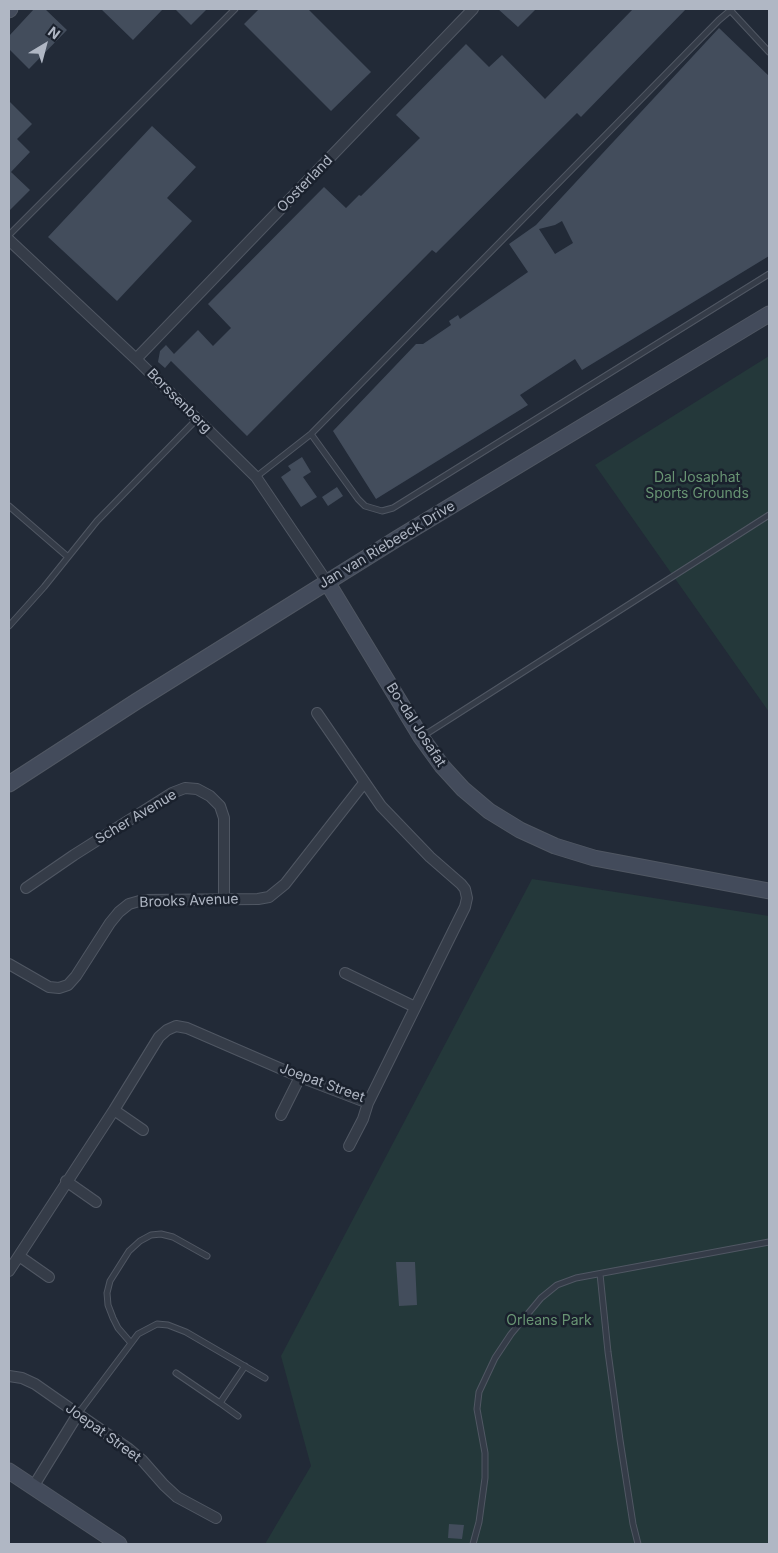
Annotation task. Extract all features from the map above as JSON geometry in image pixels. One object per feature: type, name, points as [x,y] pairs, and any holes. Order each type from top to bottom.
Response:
[{"type":"main road","name":"Jan van Riebeeck Drive","points":[[9,784],[327,582],[769,314]]},
{"type":"main road","name":"Bo-dal Josafat","points":[[327,582],[421,737],[442,766],[463,789],[489,811],[520,830],[555,846],[594,858],[769,891]]},
{"type":"main road","points":[[9,1471],[119,1544]]},
{"type":"street","name":"Oosterland","points":[[136,359],[473,9]]},
{"type":"street","name":"Borssenberg","points":[[9,240],[136,359],[256,477],[327,582]]},
{"type":"street","name":"Joepat Street","points":[[9,1271],[114,1110],[159,1037],[167,1030],[176,1026],[187,1028],[300,1077],[368,1103],[465,907],[467,898],[465,890],[455,878],[430,857],[398,825],[364,783],[317,713]]},
{"type":"street","name":"Brooks Avenue","points":[[9,964],[49,987],[59,988],[68,985],[76,976],[110,924],[128,904],[143,900],[258,899],[269,897],[278,891],[364,783]]},
{"type":"street","name":"Scher Avenue","points":[[26,888],[172,793],[185,788],[191,788],[210,796],[220,806],[224,818],[224,899]]},
{"type":"street","points":[[345,973],[415,1006]]},
{"type":"street","points":[[281,1115],[300,1077]]},
{"type":"street","points":[[349,1146],[363,1119],[368,1103]]},
{"type":"street","points":[[114,1110],[143,1130]]},
{"type":"street","points":[[66,1181],[96,1202]]},
{"type":"street","points":[[18,1256],[48,1277]]},
{"type":"street","name":"Joepat Street","points":[[9,1376],[22,1378],[35,1384],[129,1448],[178,1497],[216,1518]]},
{"type":"street","points":[[33,1487],[78,1414]]},
{"type":"lane","points":[[9,235],[235,9]]},
{"type":"lane","points":[[256,477],[311,434],[731,9],[769,52]]},
{"type":"lane","points":[[311,434],[358,499],[373,510],[382,512],[769,274]]},
{"type":"lane","points":[[9,626],[38,595],[97,521],[197,419]]},
{"type":"lane","points":[[9,506],[68,557]]},
{"type":"lane","points":[[421,737],[769,515]]},
{"type":"lane","points":[[131,1343],[118,1328],[113,1318],[108,1306],[107,1293],[110,1281],[129,1251],[140,1241],[151,1235],[161,1234],[173,1237],[207,1256]]},
{"type":"lane","points":[[473,1544],[485,1478],[485,1454],[477,1409],[479,1392],[486,1375],[511,1334],[541,1298],[557,1285],[576,1278],[769,1242]]},
{"type":"lane","points":[[600,1274],[618,1430],[638,1544]]},
{"type":"lane","points":[[78,1414],[138,1334],[146,1328],[157,1324],[168,1325],[205,1342],[265,1378]]},
{"type":"lane","points":[[220,1403],[245,1366]]},
{"type":"lane","points":[[176,1373],[238,1416]]},
{"type":"green space","name":"Dal Josaphat Sports Grounds","points":[[769,356],[769,712],[595,465]]},
{"type":"green space","name":"Orleans Park","points":[[532,879],[769,916],[769,1544],[265,1544],[311,1466],[281,1356]]},
{"type":"building","points":[[34,9],[45,9],[67,30],[29,69],[9,49],[9,36]]},
{"type":"building","points":[[101,9],[163,9],[133,40]]},
{"type":"building","points":[[175,9],[207,9],[191,25]]},
{"type":"building","points":[[259,9],[308,9],[371,72],[331,111],[244,24]]},
{"type":"building","points":[[498,9],[536,9],[518,27]]},
{"type":"building","points":[[633,9],[686,9],[581,117],[577,113],[436,253],[432,250],[247,436],[171,361],[165,368],[158,362],[160,351],[166,345],[174,354],[198,330],[213,346],[231,328],[208,304],[324,187],[346,208],[359,195],[361,196],[420,138],[396,115],[466,44],[489,67],[502,55],[545,99]]},
{"type":"building","points":[[719,28],[769,76],[769,256],[582,370],[575,359],[520,395],[528,405],[376,499],[333,431],[416,344],[423,344],[451,325],[449,321],[458,315],[460,319],[528,272],[509,244],[536,225]],"holes":[[[562,221],[573,243],[555,254],[539,229]]]},
{"type":"building","points":[[9,101],[32,124],[17,139],[30,152],[11,172],[30,190],[9,211]]},
{"type":"building","points":[[152,126],[196,167],[167,198],[192,221],[117,301],[48,237]]},
{"type":"building","points":[[302,457],[311,472],[303,477],[317,497],[301,507],[281,477],[291,470],[288,466]]},
{"type":"building","points":[[337,487],[343,496],[328,506],[322,497]]},
{"type":"building","points":[[396,1262],[415,1262],[417,1305],[399,1306]]},
{"type":"building","points":[[449,1524],[464,1525],[462,1539],[448,1538]]}]
